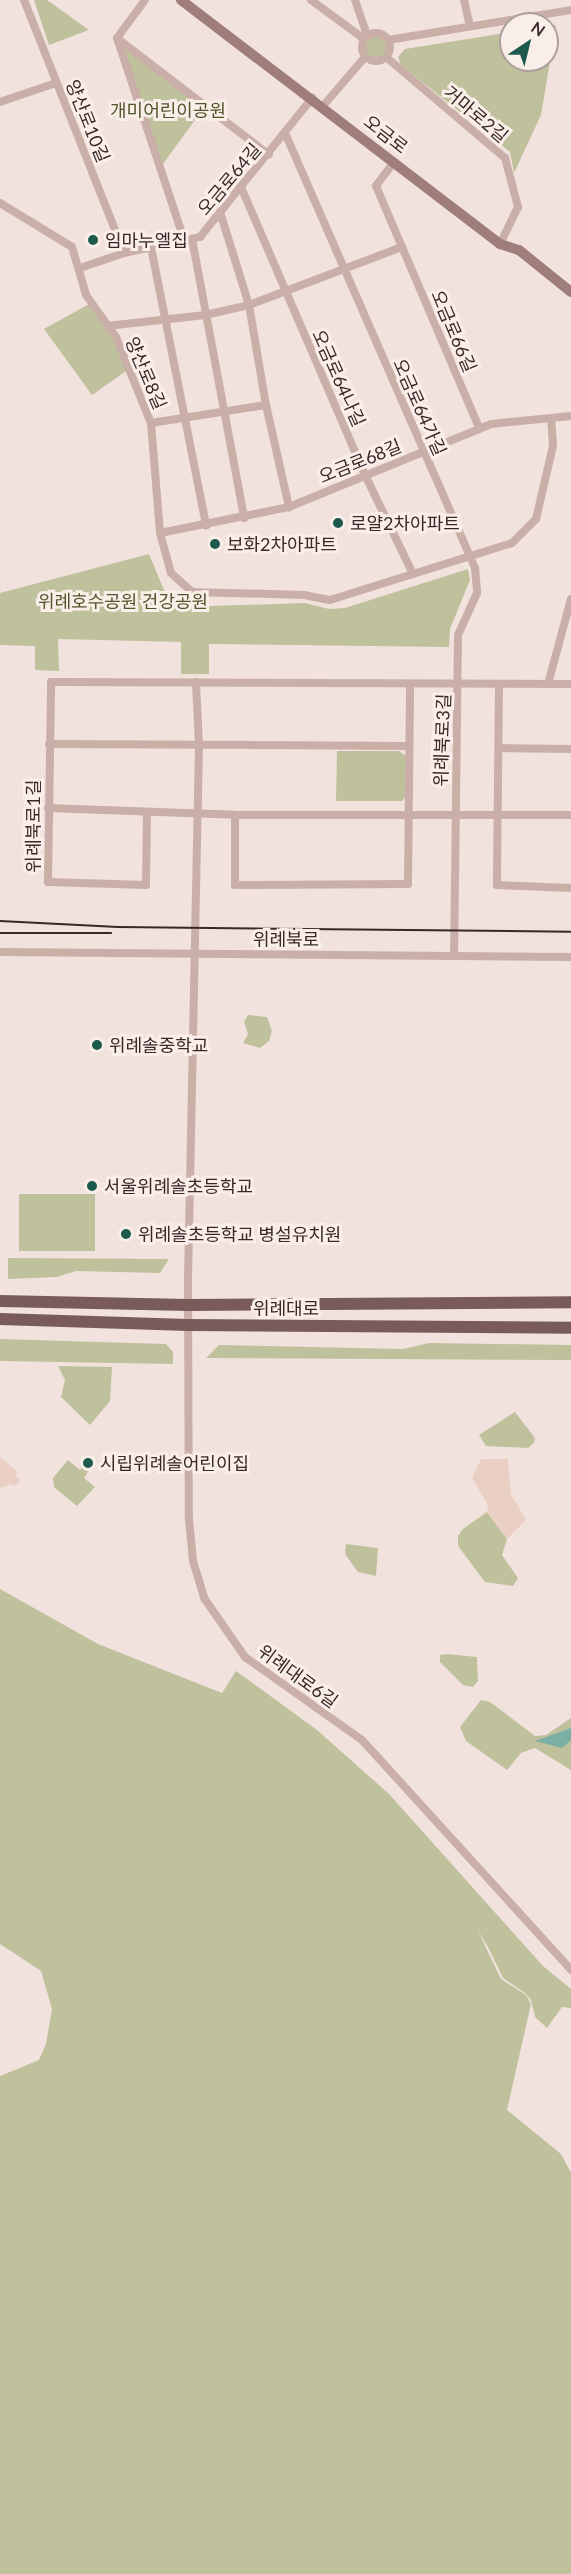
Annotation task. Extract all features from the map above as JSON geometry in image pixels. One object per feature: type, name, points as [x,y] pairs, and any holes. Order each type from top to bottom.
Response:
[{"type":"main road","name":"오금로","points":[[181,0],[323,106],[500,244],[519,250],[571,292]]},
{"type":"main road","name":"위례대로","points":[[0,1300],[188,1305],[571,1302]]},
{"type":"main road","name":"위례대로","points":[[0,1319],[188,1325],[571,1328]]},
{"type":"street","name":"양산로10길","points":[[24,0],[124,253]]},
{"type":"street","points":[[117,38],[145,0]]},
{"type":"street","points":[[311,0],[366,37],[381,34],[388,40]]},
{"type":"street","points":[[355,0],[366,37],[361,48],[365,57],[378,62],[386,57],[388,40]]},
{"type":"street","points":[[464,0],[470,25]]},
{"type":"street","points":[[388,40],[571,10]]},
{"type":"street","points":[[117,38],[269,155]]},
{"type":"street","points":[[117,38],[188,239],[244,518]]},
{"type":"street","points":[[323,106],[365,57]]},
{"type":"street","name":"거마로2길","points":[[386,57],[505,158],[518,207],[500,244]]},
{"type":"street","points":[[0,102],[56,83]]},
{"type":"street","name":"오금로64길","points":[[80,268],[124,253],[200,237],[269,155],[312,98]]},
{"type":"street","name":"오금로64가길","points":[[285,133],[423,452],[471,556],[477,593],[458,635],[458,685]]},
{"type":"street","name":"오금로66길","points":[[394,162],[376,186],[479,428]]},
{"type":"street","name":"오금로64나길","points":[[241,187],[366,477],[413,574]]},
{"type":"street","name":"양산로8길","points":[[0,203],[72,247],[86,295],[116,337],[150,423],[160,534],[171,573],[192,592],[304,595],[330,600],[512,543],[528,531],[536,519],[553,446],[551,418]]},
{"type":"street","points":[[220,212],[249,305],[266,405],[289,507]]},
{"type":"street","points":[[151,247],[206,526]]},
{"type":"street","points":[[107,326],[205,315],[249,305],[402,247]]},
{"type":"street","points":[[150,423],[223,414],[266,405]]},
{"type":"street","name":"오금로68길","points":[[160,534],[289,507],[366,477],[479,428],[571,416]]},
{"type":"street","points":[[548,684],[569,618],[571,599]]},
{"type":"street","name":"위례북로1길","points":[[147,812],[146,885],[48,882],[51,682],[458,685]]},
{"type":"street","points":[[194,954],[199,746],[196,682]]},
{"type":"street","points":[[235,815],[235,885],[408,885],[410,684]]},
{"type":"street","name":"위례북로3길","points":[[453,955],[458,685],[571,684]]},
{"type":"street","points":[[499,685],[497,885],[571,888]]},
{"type":"street","points":[[49,744],[409,746]]},
{"type":"street","points":[[499,748],[571,749]]},
{"type":"street","points":[[48,808],[235,815],[455,813]]},
{"type":"street","name":"위례북로3길","points":[[455,813],[571,815]]},
{"type":"street","name":"위례북로","points":[[0,952],[571,957]]},
{"type":"street","name":"위례대로6길","points":[[194,954],[188,1305],[190,1542],[204,1598],[213,1615],[245,1657],[262,1672],[362,1740],[394,1772],[571,1970]]},
{"type":"green space","points":[[34,0],[47,0],[89,30],[49,45]]},
{"type":"green space","points":[[499,34],[499,72],[548,72],[541,115],[514,173],[510,152],[401,65],[398,57],[405,49]]},
{"type":"green space","points":[[376,35],[385,38],[388,47],[385,56],[376,59],[367,56],[364,47],[367,38]]},
{"type":"green space","name":"개미어린이공원","points":[[117,38],[206,105],[160,168]]},
{"type":"green space","points":[[91,303],[116,337],[129,369],[92,395],[44,329]]},
{"type":"green space","name":"위례호수공원 건강공원","points":[[149,554],[166,595],[181,607],[305,603],[329,609],[345,608],[468,569],[470,580],[450,629],[449,647],[209,644],[209,674],[181,674],[181,642],[58,639],[59,671],[35,670],[35,646],[0,645],[0,593]]},
{"type":"green space","points":[[337,751],[399,751],[406,756],[406,796],[402,801],[336,801]]},
{"type":"green space","points":[[248,1015],[267,1017],[272,1031],[269,1041],[260,1048],[243,1043],[248,1034],[244,1022]]},
{"type":"green space","points":[[19,1194],[95,1194],[95,1251],[19,1251]]},
{"type":"green space","points":[[8,1258],[169,1259],[160,1273],[76,1271],[57,1277],[8,1279]]},
{"type":"green space","points":[[0,1339],[166,1344],[173,1352],[173,1364],[0,1361]]},
{"type":"green space","points":[[429,1343],[571,1345],[571,1360],[206,1358],[219,1345],[403,1349]]},
{"type":"green space","points":[[58,1366],[112,1367],[110,1401],[90,1425],[61,1397],[65,1380]]},
{"type":"green space","points":[[515,1412],[535,1438],[534,1443],[528,1448],[486,1446],[479,1435]]},
{"type":"green space","points":[[68,1460],[80,1470],[83,1466],[89,1470],[84,1478],[95,1487],[77,1506],[54,1487],[53,1478]]},
{"type":"green space","points":[[487,1512],[507,1539],[502,1555],[518,1578],[513,1586],[485,1582],[458,1546],[458,1536],[463,1529]]},
{"type":"green space","points":[[346,1544],[378,1548],[376,1576],[358,1572],[345,1554]]},
{"type":"green space","points":[[0,1589],[98,1644],[222,1693],[236,1671],[317,1730],[389,1794],[543,1966],[571,1989],[571,2008],[562,2007],[547,2028],[535,2017],[531,2000],[525,1993],[503,1978],[478,1931],[501,1979],[526,1995],[531,2004],[507,2110],[561,2154],[571,2173],[571,2574],[0,2574],[0,2076],[39,2060],[46,2044],[52,2009],[41,1971],[0,1944]]},
{"type":"green space","points":[[440,1655],[477,1657],[478,1681],[473,1687],[463,1685],[440,1662]]},
{"type":"green space","points":[[481,1700],[490,1702],[535,1736],[546,1735],[571,1718],[571,1770],[535,1748],[521,1753],[507,1770],[466,1741],[460,1727]]},
{"type":"shaded area","points":[[0,1457],[18,1472],[15,1475],[21,1480],[15,1486],[11,1484],[0,1488]]},
{"type":"shaded area","points":[[481,1459],[508,1459],[511,1495],[526,1520],[507,1539],[487,1512],[488,1505],[472,1478]]},
{"type":"water","points":[[571,1728],[571,1740],[562,1748],[535,1741]]},
{"type":"tram line","points":[[0,921],[118,927],[571,932]]},
{"type":"tram line","points":[[0,933],[111,933]]},
{"type":"place","name":"임마누엘집","points":[[93,240]]},
{"type":"place","name":"로얄2차아파트","points":[[338,523]]},
{"type":"place","name":"보화2차아파트","points":[[215,544]]},
{"type":"place","name":"위례솔중학교","points":[[97,1045]]},
{"type":"place","name":"서울위례솔초등학교","points":[[92,1186]]},
{"type":"place","name":"위례솔초등학교 병설유치원","points":[[126,1234]]},
{"type":"place","name":"시립위례솔어린이집","points":[[88,1463]]}]
